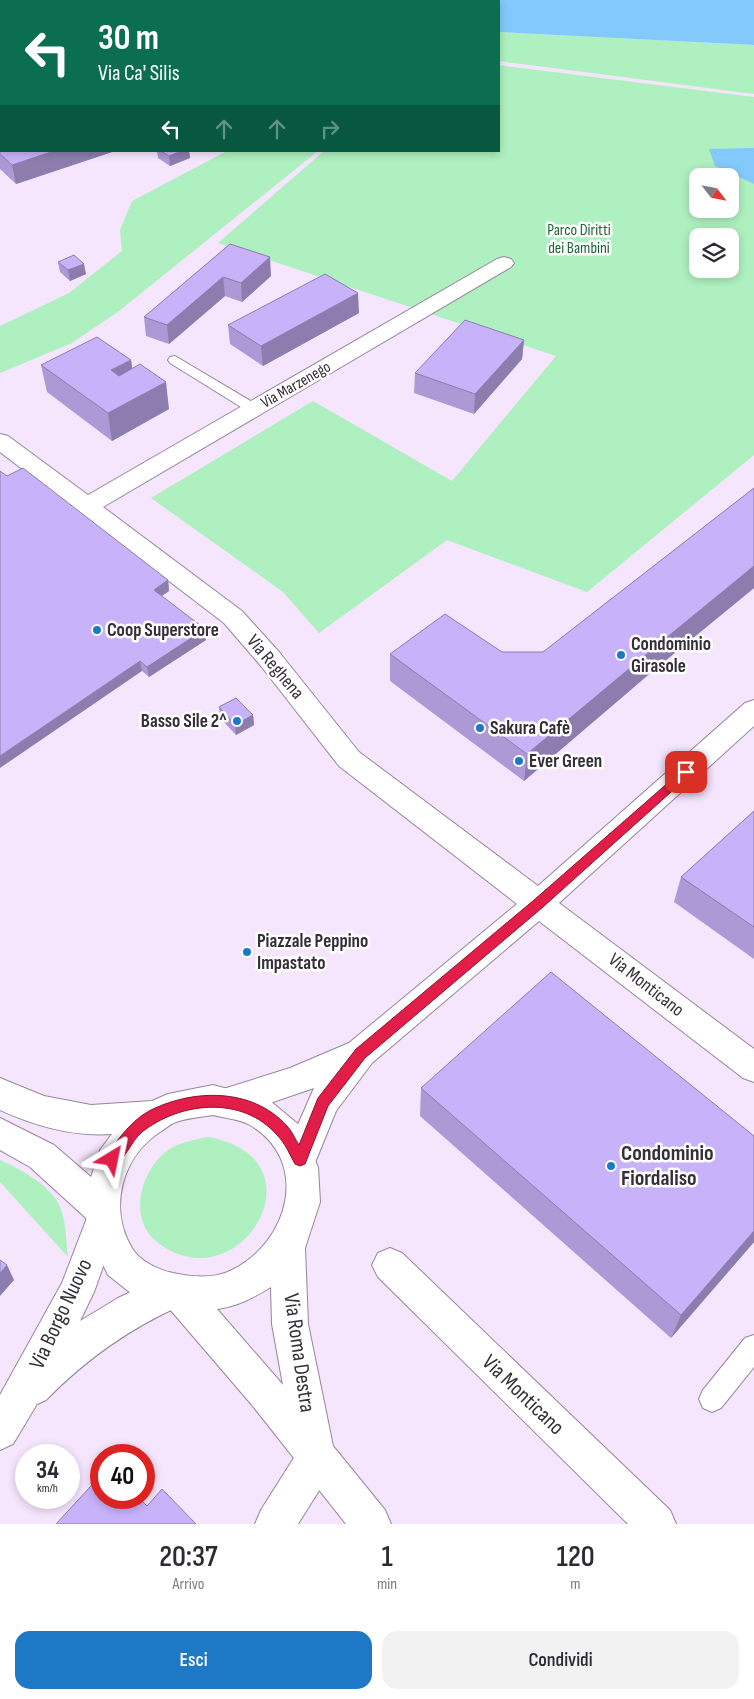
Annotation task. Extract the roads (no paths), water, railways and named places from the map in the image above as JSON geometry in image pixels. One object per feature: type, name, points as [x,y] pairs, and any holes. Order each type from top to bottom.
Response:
[{"type":"street","name":"Via Marzenego","points":[[87,506],[504,263]]},
{"type":"street","name":"Via Reghena","points":[[0,441],[233,617],[270,659],[349,759],[539,903]]},
{"type":"street","points":[[300,1159],[323,1102],[361,1053],[539,903],[754,710]]},
{"type":"street","name":"Via Monticano","points":[[539,903],[754,1068]]},
{"type":"street","points":[[229,1102],[295,1081],[361,1053]]},
{"type":"street","name":"Via Roma Destra","points":[[0,1093],[6,1097],[44,1110],[89,1120],[153,1116]]},
{"type":"street","name":"Via Roma Destra","points":[[213,1100],[229,1102],[254,1110],[272,1121],[283,1131],[300,1159],[305,1199],[300,1219],[287,1246],[268,1267],[238,1285],[205,1294],[174,1293],[140,1279],[124,1266],[108,1242],[101,1215],[100,1194],[104,1177],[116,1152],[130,1134],[153,1116],[187,1102],[213,1100]]},
{"type":"street","name":"Via Roma Destra","points":[[0,1133],[42,1156],[101,1215]]},
{"type":"street","name":"Via Borgo Nuovo","points":[[8,1418],[76,1292],[101,1215]]},
{"type":"street","name":"Via Roma Destra","points":[[287,1246],[290,1324],[316,1459]]},
{"type":"street","name":"Via Monticano","points":[[390,1265],[656,1524]]},
{"type":"street","name":"Via Roma Destra","points":[[174,1293],[264,1392],[316,1459],[371,1524]]},
{"type":"street","name":"Via Borgo Nuovo","points":[[8,1418],[82,1340],[112,1319],[142,1303],[174,1293]]},
{"type":"street","points":[[275,1524],[316,1459]]},
{"type":"lane","points":[[175,360],[254,409]]},
{"type":"lane","points":[[712,1399],[754,1346]]},
{"type":"water","points":[[500,0],[754,0],[754,45],[500,32]]},
{"type":"water","points":[[754,148],[754,184],[739,177],[739,168],[719,168],[715,166],[709,149]]},
{"type":"place","name":"Coop Superstore","points":[[97,630]]},
{"type":"place","name":"Condominio Girasole","points":[[621,655]]},
{"type":"place","name":"Basso Sile 2^","points":[[237,721]]},
{"type":"place","name":"Sakura Cafè","points":[[480,728]]},
{"type":"place","name":"Ever Green","points":[[519,761]]},
{"type":"place","name":"Piazzale Peppino Impastato","points":[[247,952]]},
{"type":"place","name":"Condominio Fiordaliso","points":[[611,1166]]},
{"type":"park label","name":"Parco Diritti dei Bambini","points":[[579,239]]}]
